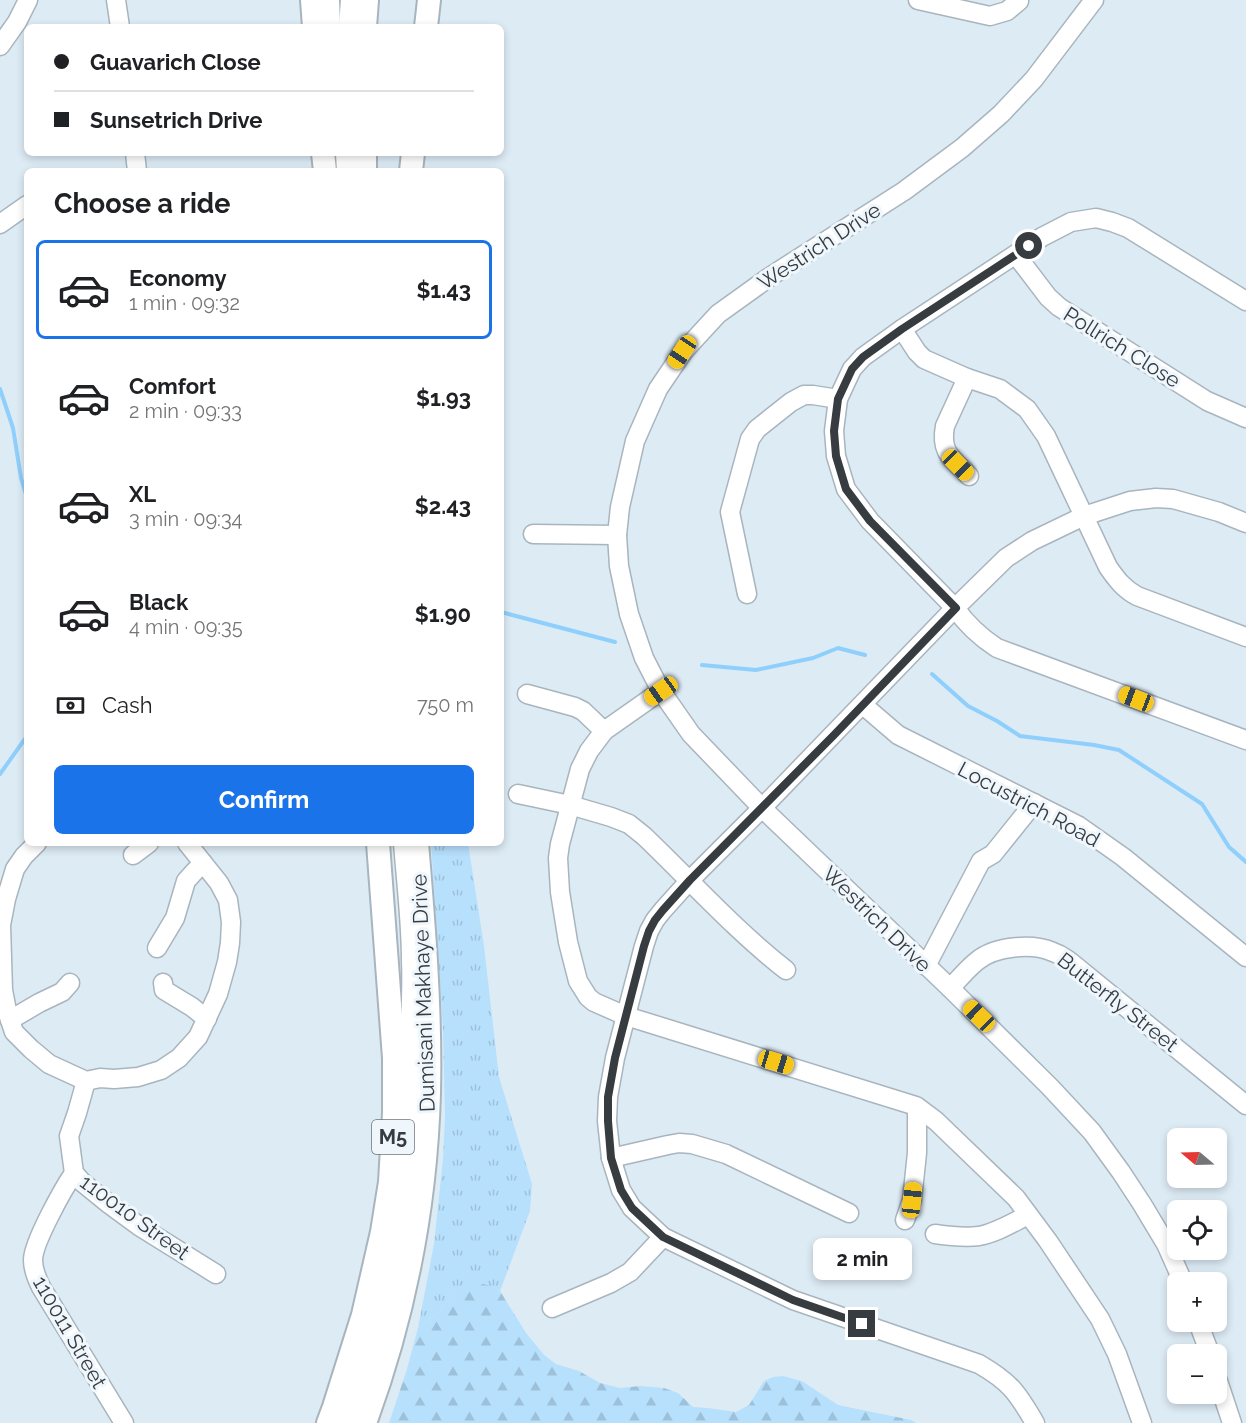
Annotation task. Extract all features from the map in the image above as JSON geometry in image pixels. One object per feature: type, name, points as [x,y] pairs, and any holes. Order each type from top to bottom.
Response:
[{"type":"main road","points":[[312,0],[314,24]]},
{"type":"main road","points":[[365,24],[367,0]]},
{"type":"main road","points":[[426,24],[429,0]]},
{"type":"main road","name":"Dumisani Makhaye Drive","points":[[328,1423],[363,1315],[382,1232],[390,1182],[394,1058],[378,846]]},
{"type":"main road","name":"Dumisani Makhaye Drive","points":[[365,1423],[392,1344],[403,1298],[417,1227],[425,1157],[429,1053],[417,846]]},
{"type":"street","points":[[0,46],[28,0]]},
{"type":"street","points":[[117,0],[120,24]]},
{"type":"street","points":[[330,0],[331,24]]},
{"type":"street","points":[[348,24],[350,0]]},
{"type":"street","points":[[918,0],[990,16],[1007,11],[1019,0]]},
{"type":"street","name":"Westrich Drive","points":[[1094,0],[1034,79],[1001,114],[904,191],[771,276],[718,314],[682,352],[658,389],[635,441],[620,507],[617,535],[619,566],[629,614],[644,658],[661,691],[691,734],[762,808],[950,988],[1092,1132],[1143,1203],[1179,1272]]},
{"type":"street","points":[[0,224],[24,207]]},
{"type":"street","points":[[1246,300],[1128,228],[1095,219],[1071,222],[1042,237],[863,357],[852,369],[838,399],[834,431],[836,456],[846,489],[870,521],[956,608],[983,640],[997,648],[1246,740]]},
{"type":"street","name":"Pollrich Close","points":[[1016,255],[1048,297],[1059,307],[1207,401],[1246,417]]},
{"type":"street","points":[[902,329],[924,359],[967,378],[1000,389],[1027,409],[1046,436],[1108,567],[1127,591],[1246,637]]},
{"type":"street","points":[[967,378],[944,433],[945,449],[948,455],[969,476]]},
{"type":"street","points":[[747,594],[730,512],[750,439],[757,429],[791,402],[804,395],[813,394],[838,399]]},
{"type":"street","points":[[1035,1423],[1019,1396],[1010,1386],[997,1374],[978,1364],[793,1300],[663,1237],[632,1208],[621,1190],[611,1158],[608,1097],[615,1058],[649,931],[663,910],[1006,558],[1032,541],[1084,516],[1130,501],[1173,499],[1219,512],[1246,523]]},
{"type":"street","points":[[533,534],[617,535]]},
{"type":"street","points":[[661,691],[604,730],[584,759],[560,844],[558,858],[560,892],[568,942],[578,981],[588,997],[626,1016],[917,1107],[936,1121],[1016,1198],[1048,1241],[1100,1319],[1117,1354],[1142,1423]]},
{"type":"street","points":[[527,694],[583,711],[604,730]]},
{"type":"street","name":"Locustrich Road","points":[[863,705],[898,735],[1079,826],[1123,857],[1246,957]]},
{"type":"street","points":[[518,794],[570,805],[629,824],[690,880],[761,951],[786,970]]},
{"type":"street","points":[[926,966],[981,861],[993,854],[1034,803]]},
{"type":"street","points":[[34,846],[15,869],[1,925],[3,990],[8,1031],[49,1064],[86,1081],[100,1078],[138,1077],[161,1070],[179,1058],[191,1046],[207,1019],[218,994],[227,962],[231,922],[228,900],[219,883],[189,846]]},
{"type":"street","points":[[133,855],[145,846]]},
{"type":"street","points":[[391,846],[396,919],[410,1025]]},
{"type":"street","points":[[346,1423],[378,1325],[400,1226],[409,1132],[411,1082],[411,960],[403,846]]},
{"type":"street","points":[[157,948],[175,918],[186,881],[203,863]]},
{"type":"street","name":"Butterfly Street","points":[[950,988],[978,960],[999,950],[1016,947],[1052,951],[1084,973],[1246,1105]]},
{"type":"street","points":[[8,1031],[39,1003],[62,992],[70,983]]},
{"type":"street","points":[[163,983],[164,990],[207,1019]]},
{"type":"street","name":"110010 Street","points":[[86,1081],[69,1136],[74,1173],[100,1197],[139,1226],[216,1274]]},
{"type":"street","points":[[905,1221],[912,1200],[917,1153],[917,1107]]},
{"type":"street","points":[[611,1158],[679,1143],[692,1144],[726,1154],[849,1213]]},
{"type":"street","name":"110011 Street","points":[[74,1173],[63,1189],[37,1245],[33,1260],[34,1269],[41,1287],[124,1423]]},
{"type":"street","points":[[935,1234],[958,1237],[979,1236],[1000,1229],[1028,1215]]},
{"type":"street","points":[[552,1308],[611,1283],[630,1272],[663,1237]]},
{"type":"street","points":[[1226,1404],[1232,1423]]},
{"type":"green space","points":[[431,846],[468,846],[484,946],[499,1077],[532,1184],[530,1211],[500,1291],[492,1286],[456,1291],[437,1313],[418,1328],[434,1244],[443,1159],[445,1116],[443,1030]]},
{"type":"green space","points":[[483,1284],[500,1291],[526,1333],[544,1355],[556,1364],[579,1371],[600,1383],[620,1388],[640,1386],[664,1388],[678,1393],[693,1407],[736,1412],[749,1405],[764,1381],[783,1376],[802,1381],[838,1405],[916,1423],[389,1423],[418,1328],[437,1313],[456,1291],[464,1286]]},
{"type":"waterway","points":[[0,389],[13,428],[24,488]]},
{"type":"waterway","points":[[504,613],[615,642]]},
{"type":"waterway","points":[[702,665],[756,670],[813,658],[838,648],[865,655]]},
{"type":"waterway","points":[[932,674],[968,706],[1020,736],[1119,750],[1202,804],[1229,847],[1246,862]]},
{"type":"waterway","points":[[0,774],[24,740]]},
{"type":"route","points":[[862,1324],[793,1300],[663,1237],[632,1208],[621,1190],[611,1158],[608,1097],[615,1058],[644,946],[655,920],[690,880],[956,608],[870,521],[846,489],[836,456],[834,431],[838,399],[852,369],[863,357],[902,329],[1029,246]]}]
